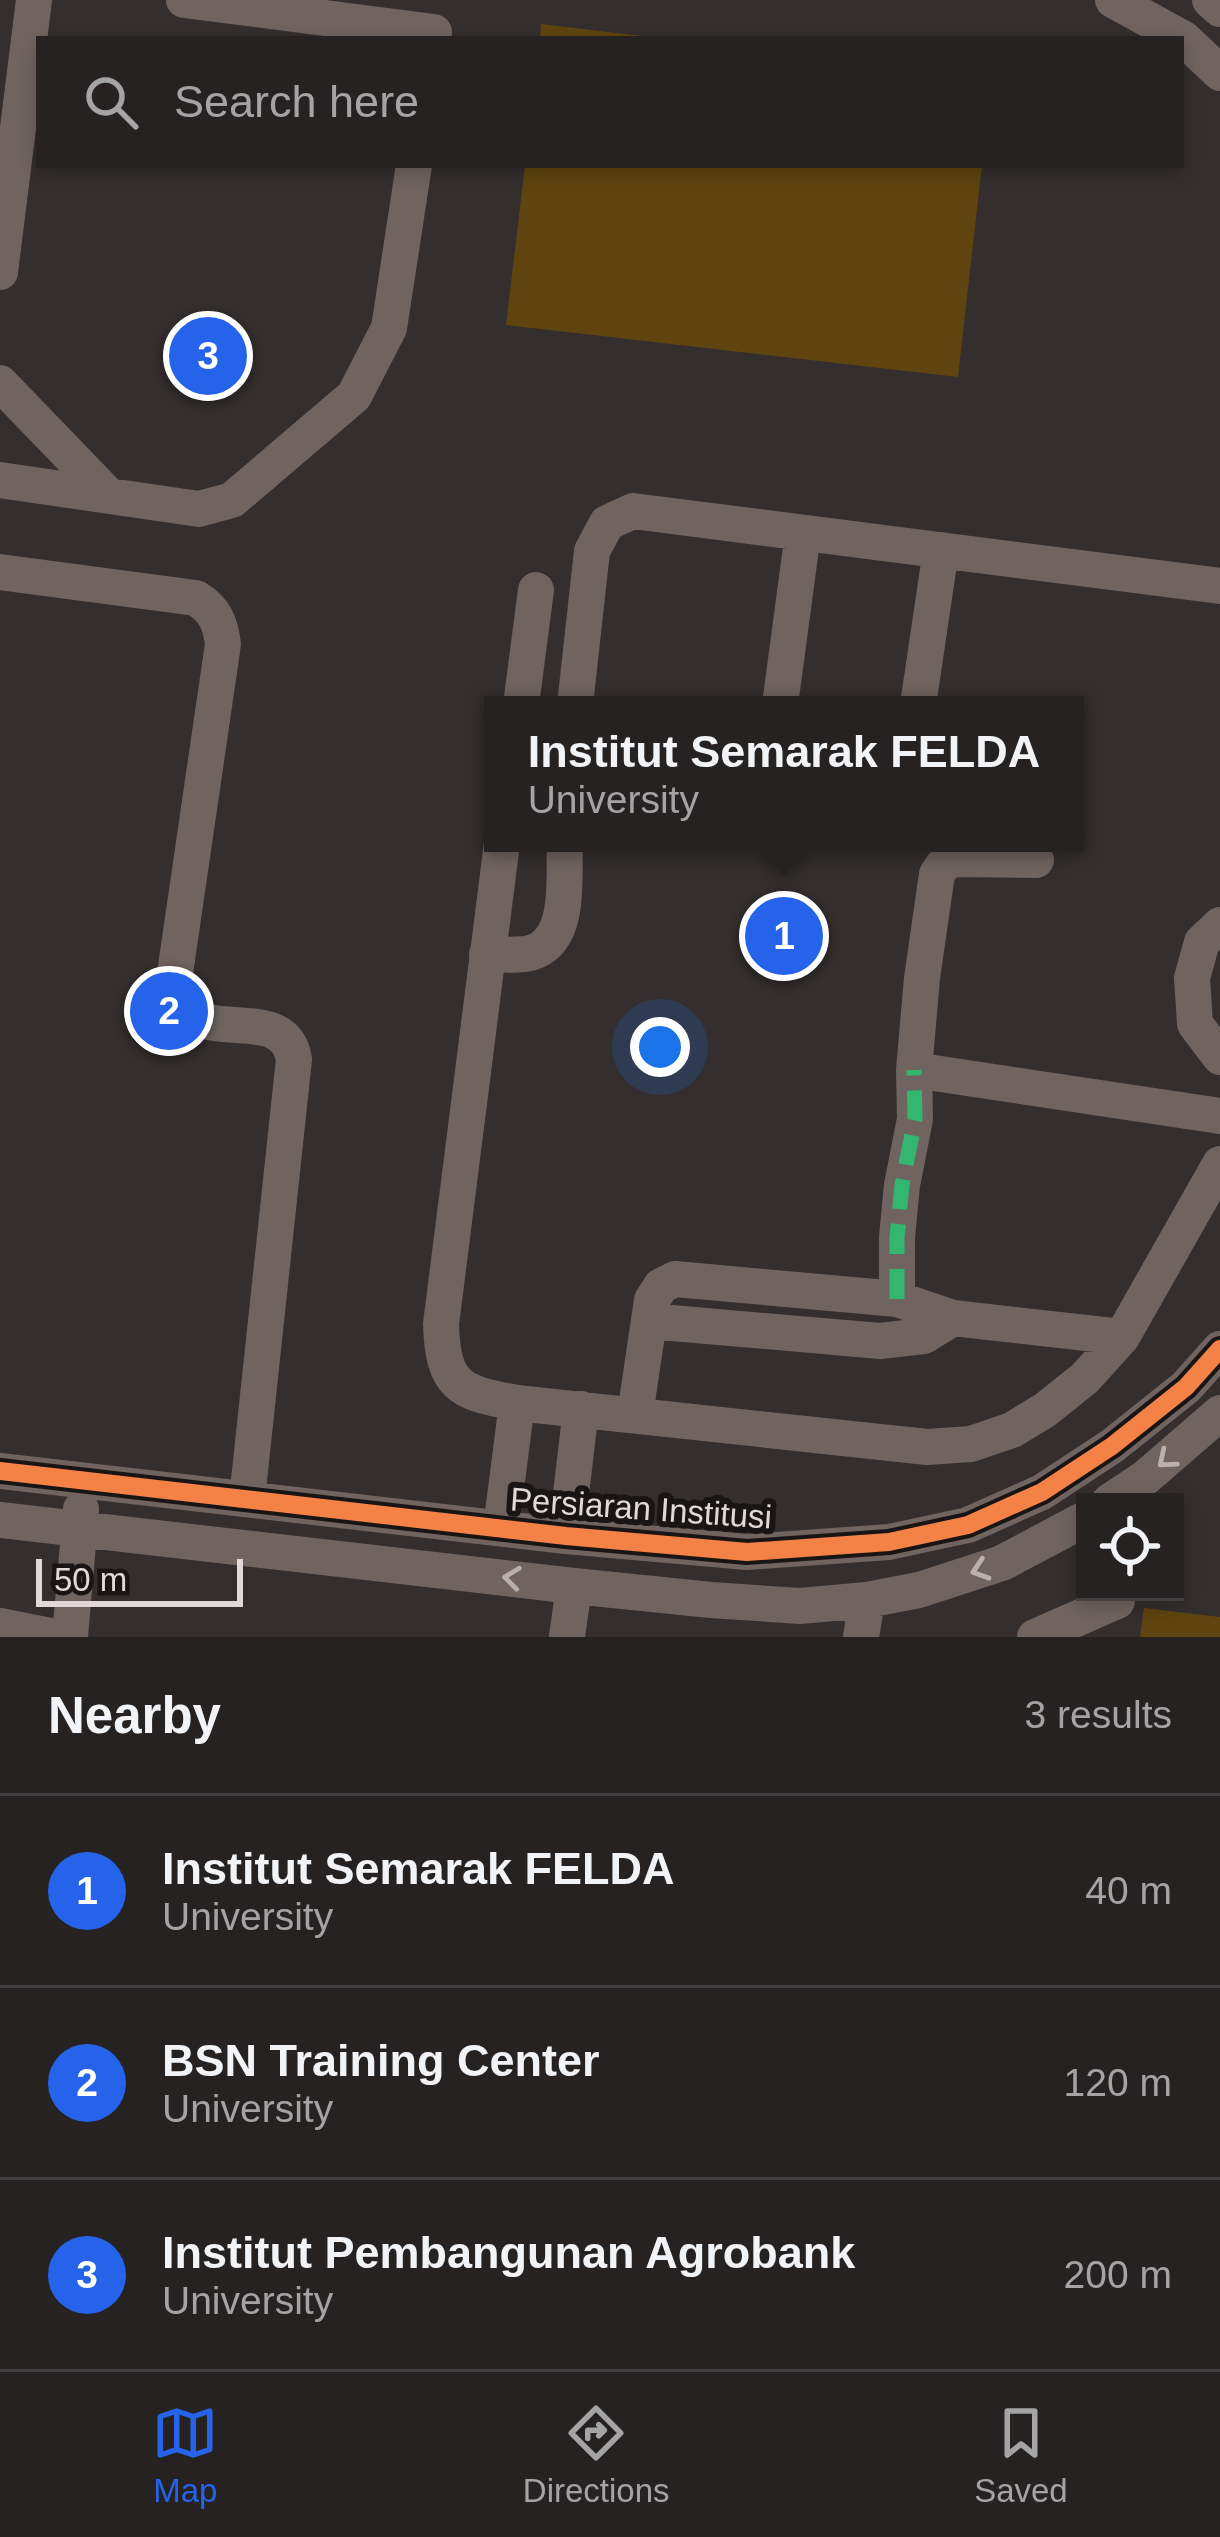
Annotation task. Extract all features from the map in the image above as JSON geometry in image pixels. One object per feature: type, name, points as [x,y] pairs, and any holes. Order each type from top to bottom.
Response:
[{"type":"street","points":[[0,272],[34,0]]},
{"type":"street","points":[[184,0],[435,24]]},
{"type":"street","points":[[1113,0],[1180,36]]},
{"type":"street","points":[[1210,0],[1220,9]]},
{"type":"street","points":[[1184,38],[1220,73]]},
{"type":"street","points":[[0,480],[199,508],[232,500],[354,396],[389,328],[414,168]]},
{"type":"street","points":[[0,383],[109,496]]},
{"type":"street","points":[[576,696],[592,551],[608,524],[633,511],[1220,586]]},
{"type":"street","points":[[781,696],[803,533]]},
{"type":"street","points":[[919,696],[941,550]]},
{"type":"street","points":[[0,572],[196,598],[220,624],[223,644],[174,980],[183,1008],[197,1017],[283,1035],[294,1059],[247,1499]]},
{"type":"street","points":[[522,696],[536,590]]},
{"type":"street","points":[[501,852],[441,1324],[446,1371],[463,1388],[517,1403],[927,1447],[971,1444],[1012,1430],[1045,1410],[1085,1378],[1122,1337],[1220,1164]]},
{"type":"street","points":[[488,954],[536,951],[554,937],[561,918],[565,852]]},
{"type":"street","points":[[897,1298],[897,1237],[915,1119],[922,978],[938,874],[954,859],[1036,860]]},
{"type":"street","points":[[1220,925],[1202,942],[1192,978],[1195,1024],[1220,1057]]},
{"type":"street","points":[[914,1070],[1220,1116]]},
{"type":"street","points":[[635,1414],[652,1300],[661,1286],[675,1279],[897,1298],[953,1318],[1122,1337]]},
{"type":"street","points":[[649,1321],[880,1341],[924,1336],[953,1318]]},
{"type":"street","name":"Persiaran Institusi","points":[[0,1472],[747,1552],[889,1541],[968,1525],[1042,1492],[1112,1446],[1186,1387],[1220,1348]]},
{"type":"street","points":[[501,1528],[517,1403]]},
{"type":"street","points":[[566,1536],[581,1409]]},
{"type":"street","points":[[1122,1493],[1220,1413]]},
{"type":"street","points":[[70,1637],[85,1482]]},
{"type":"street","points":[[0,1520],[574,1586],[798,1622],[1002,1563],[1076,1524]]},
{"type":"street","points":[[567,1637],[574,1586]]},
{"type":"street","points":[[861,1637],[867,1600]]},
{"type":"street","points":[[1035,1637],[1117,1601]]},
{"type":"street","points":[[0,1626],[55,1637]]},
{"type":"shaded area","points":[[541,24],[642,36],[540,36]]},
{"type":"shaded area","points":[[525,168],[982,168],[958,377],[506,325]]},
{"type":"shaded area","points":[[1144,1608],[1220,1617],[1220,1637],[1140,1637]]},
{"type":"marked path","points":[[897,1299],[902,1185],[915,1119],[914,1070]]},
{"type":"cycle path","points":[[0,1471],[566,1536],[747,1552],[889,1542],[968,1525],[1042,1492],[1112,1446],[1186,1387],[1220,1349]]},
{"type":"place","name":"Institut Pembangunan Agrobank","points":[[208,356]]},
{"type":"place","name":"Institut Semarak FELDA","points":[[784,936]]},
{"type":"place","name":"BSN Training Center","points":[[169,1011]]}]
